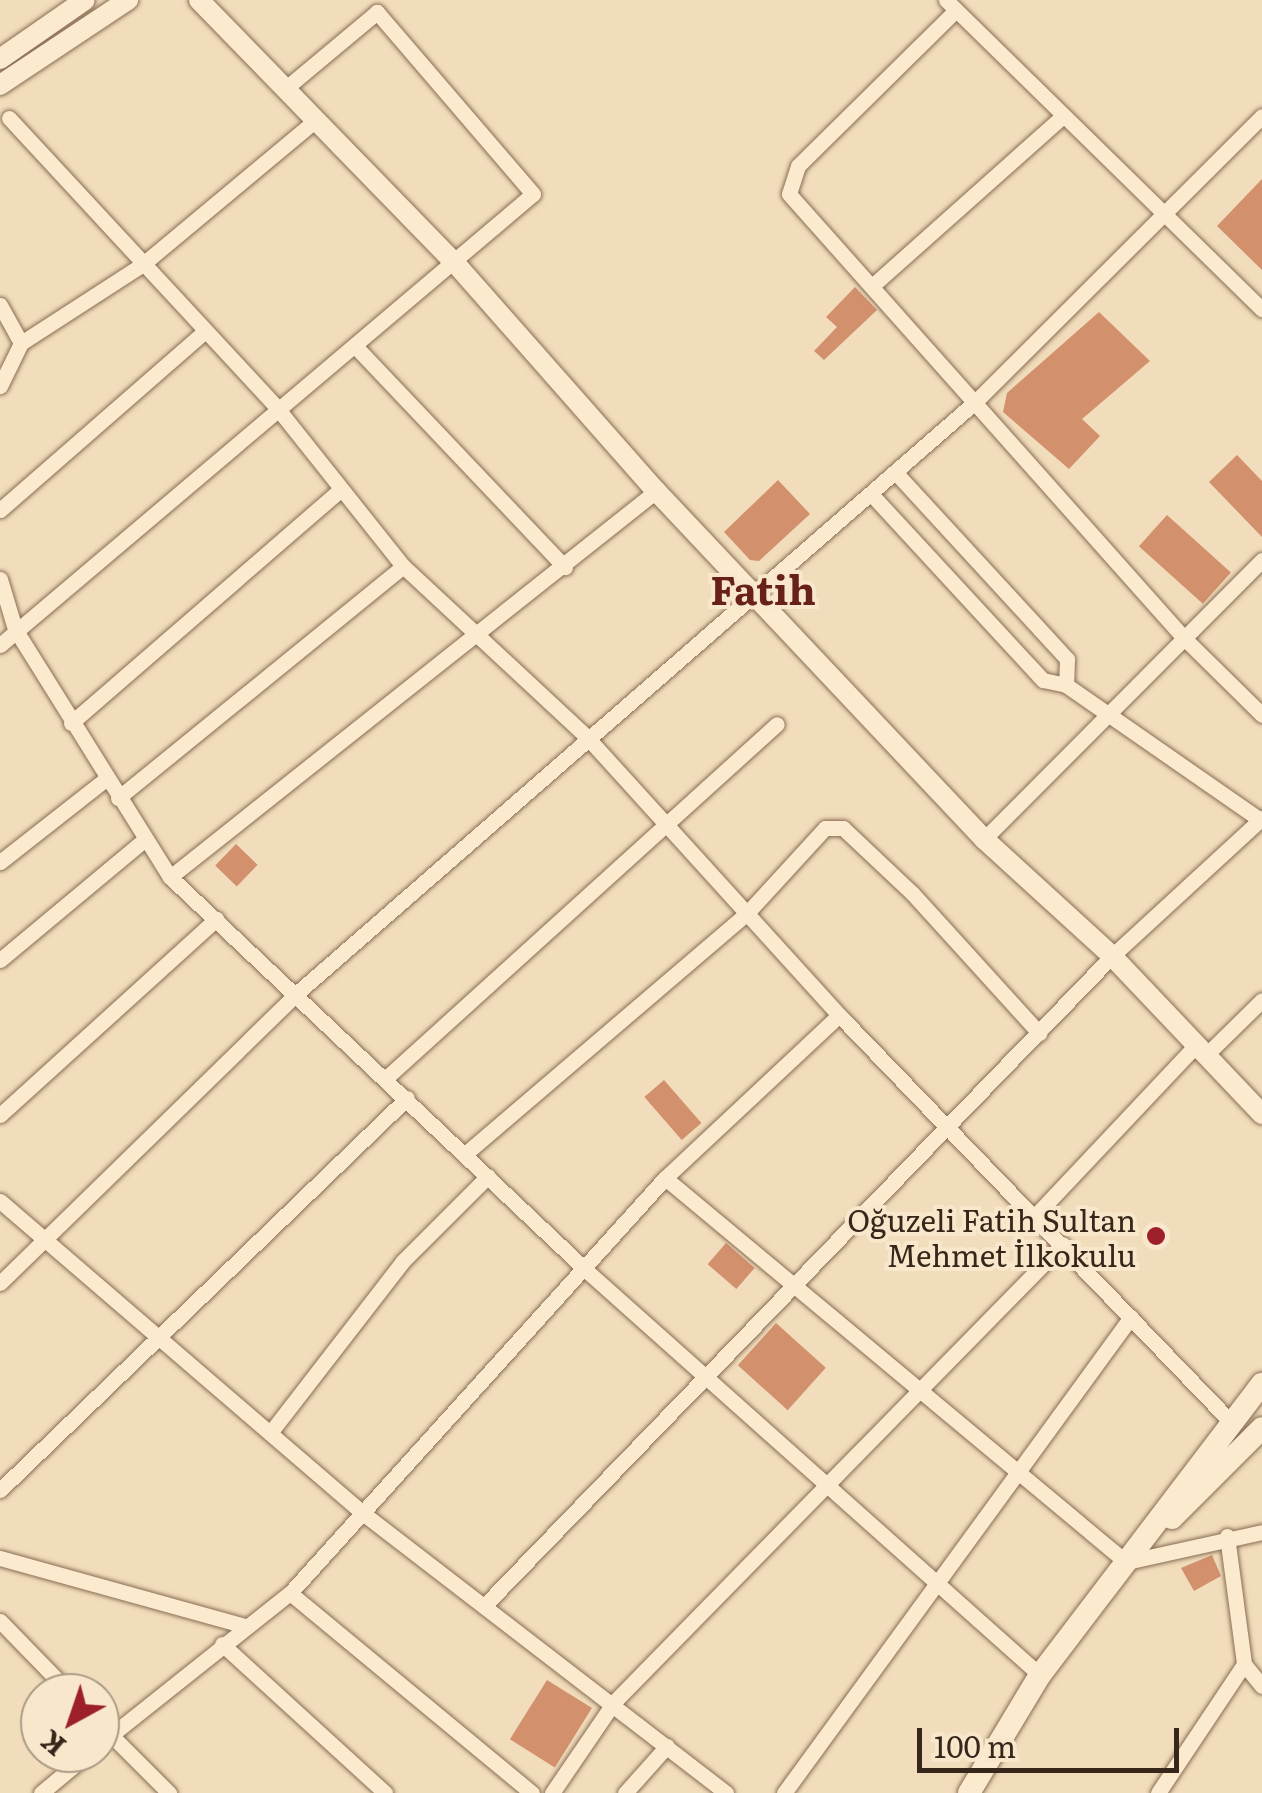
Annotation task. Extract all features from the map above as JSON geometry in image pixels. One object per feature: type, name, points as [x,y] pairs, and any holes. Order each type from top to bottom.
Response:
[{"type":"main road","points":[[969,1793],[1040,1675],[1262,1384]]},
{"type":"main road","points":[[1126,1562],[1262,1428]]},
{"type":"street","points":[[0,59],[85,0]]},
{"type":"street","points":[[0,85],[128,0]]},
{"type":"street","points":[[199,0],[455,263],[656,492],[984,839],[1112,956],[1262,1114]]},
{"type":"street","points":[[1262,309],[1167,209],[1062,118],[951,5],[788,182],[872,286],[1183,636],[1262,715]]},
{"type":"street","points":[[0,644],[533,194],[377,12],[286,88]]},
{"type":"street","points":[[0,1283],[298,993],[586,736],[757,598],[975,402],[1262,116]]},
{"type":"street","points":[[9,118],[278,409],[403,566],[484,634],[586,736],[838,1015],[952,1128],[1230,1422]]},
{"type":"street","points":[[872,286],[1062,118]]},
{"type":"street","points":[[0,386],[21,344],[143,264],[317,119]]},
{"type":"street","points":[[0,305],[21,344]]},
{"type":"street","points":[[0,510],[206,331]]},
{"type":"street","points":[[355,346],[564,568]]},
{"type":"street","points":[[896,474],[1067,658],[1066,685]]},
{"type":"street","points":[[71,723],[341,489]]},
{"type":"street","points":[[170,876],[484,634],[656,492]]},
{"type":"street","points":[[484,1606],[798,1288],[1112,956],[1261,819],[1110,719],[1066,685],[1042,680],[872,495]]},
{"type":"street","points":[[984,839],[1110,719],[1183,636],[1262,560]]},
{"type":"street","points":[[118,798],[403,566]]},
{"type":"street","points":[[0,579],[15,629],[170,876],[298,993],[588,1272],[1040,1675]]},
{"type":"street","points":[[386,1078],[666,829],[777,724]]},
{"type":"street","points":[[0,862],[106,779]]},
{"type":"street","points":[[465,1154],[748,912],[825,828],[843,828],[1039,1033]]},
{"type":"street","points":[[0,960],[145,839]]},
{"type":"street","points":[[0,1115],[216,919]]},
{"type":"street","points":[[1035,1216],[1201,1050],[1262,1000]]},
{"type":"street","points":[[120,1723],[290,1593],[360,1511],[588,1272],[665,1178],[838,1015]]},
{"type":"street","points":[[0,1490],[407,1098]]},
{"type":"street","points":[[270,1433],[403,1260],[488,1176]]},
{"type":"street","points":[[665,1178],[1126,1562],[1227,1536],[1262,1532]]},
{"type":"street","points":[[0,1200],[156,1342],[360,1511],[614,1702],[726,1793]]},
{"type":"street","points":[[552,1793],[614,1702],[923,1391],[1062,1244]]},
{"type":"street","points":[[784,1793],[1023,1474],[1131,1317]]},
{"type":"street","points":[[1227,1536],[1244,1664],[1262,1686]]},
{"type":"street","points":[[0,1558],[246,1626]]},
{"type":"street","points":[[290,1593],[532,1793]]},
{"type":"street","points":[[0,1621],[51,1673]]},
{"type":"street","points":[[222,1644],[384,1793]]},
{"type":"street","points":[[1158,1793],[1244,1664]]},
{"type":"street","points":[[625,1793],[666,1746]]},
{"type":"street","points":[[120,1749],[169,1793]]},
{"type":"street","points":[[41,1793],[65,1773]]},
{"type":"building","points":[[1262,179],[1262,270],[1217,226]]},
{"type":"building","points":[[855,287],[877,310],[824,360],[814,351],[837,327],[826,317]]},
{"type":"building","points":[[1099,312],[1150,361],[1082,419],[1100,436],[1069,469],[1003,412],[1007,393]]},
{"type":"building","points":[[1237,455],[1262,481],[1262,537],[1209,482]]},
{"type":"building","points":[[778,480],[810,514],[759,561],[750,560],[724,532]]},
{"type":"building","points":[[1167,515],[1231,573],[1203,604],[1139,546]]},
{"type":"building","points":[[236,844],[258,865],[237,886],[215,866]]},
{"type":"building","points":[[664,1080],[701,1123],[682,1140],[644,1097]]},
{"type":"building","points":[[726,1243],[755,1268],[736,1289],[708,1264]]},
{"type":"building","points":[[776,1323],[826,1368],[788,1410],[738,1365]]},
{"type":"building","points":[[1212,1555],[1221,1576],[1194,1591],[1181,1568]]},
{"type":"building","points":[[547,1680],[592,1708],[555,1767],[510,1739]]},
{"type":"place","name":"Oğuzeli Fatih Sultan Mehmet İlkokulu","points":[[1156,1236]]},
{"type":"district","name":"Fatih","points":[[763,588]]}]
